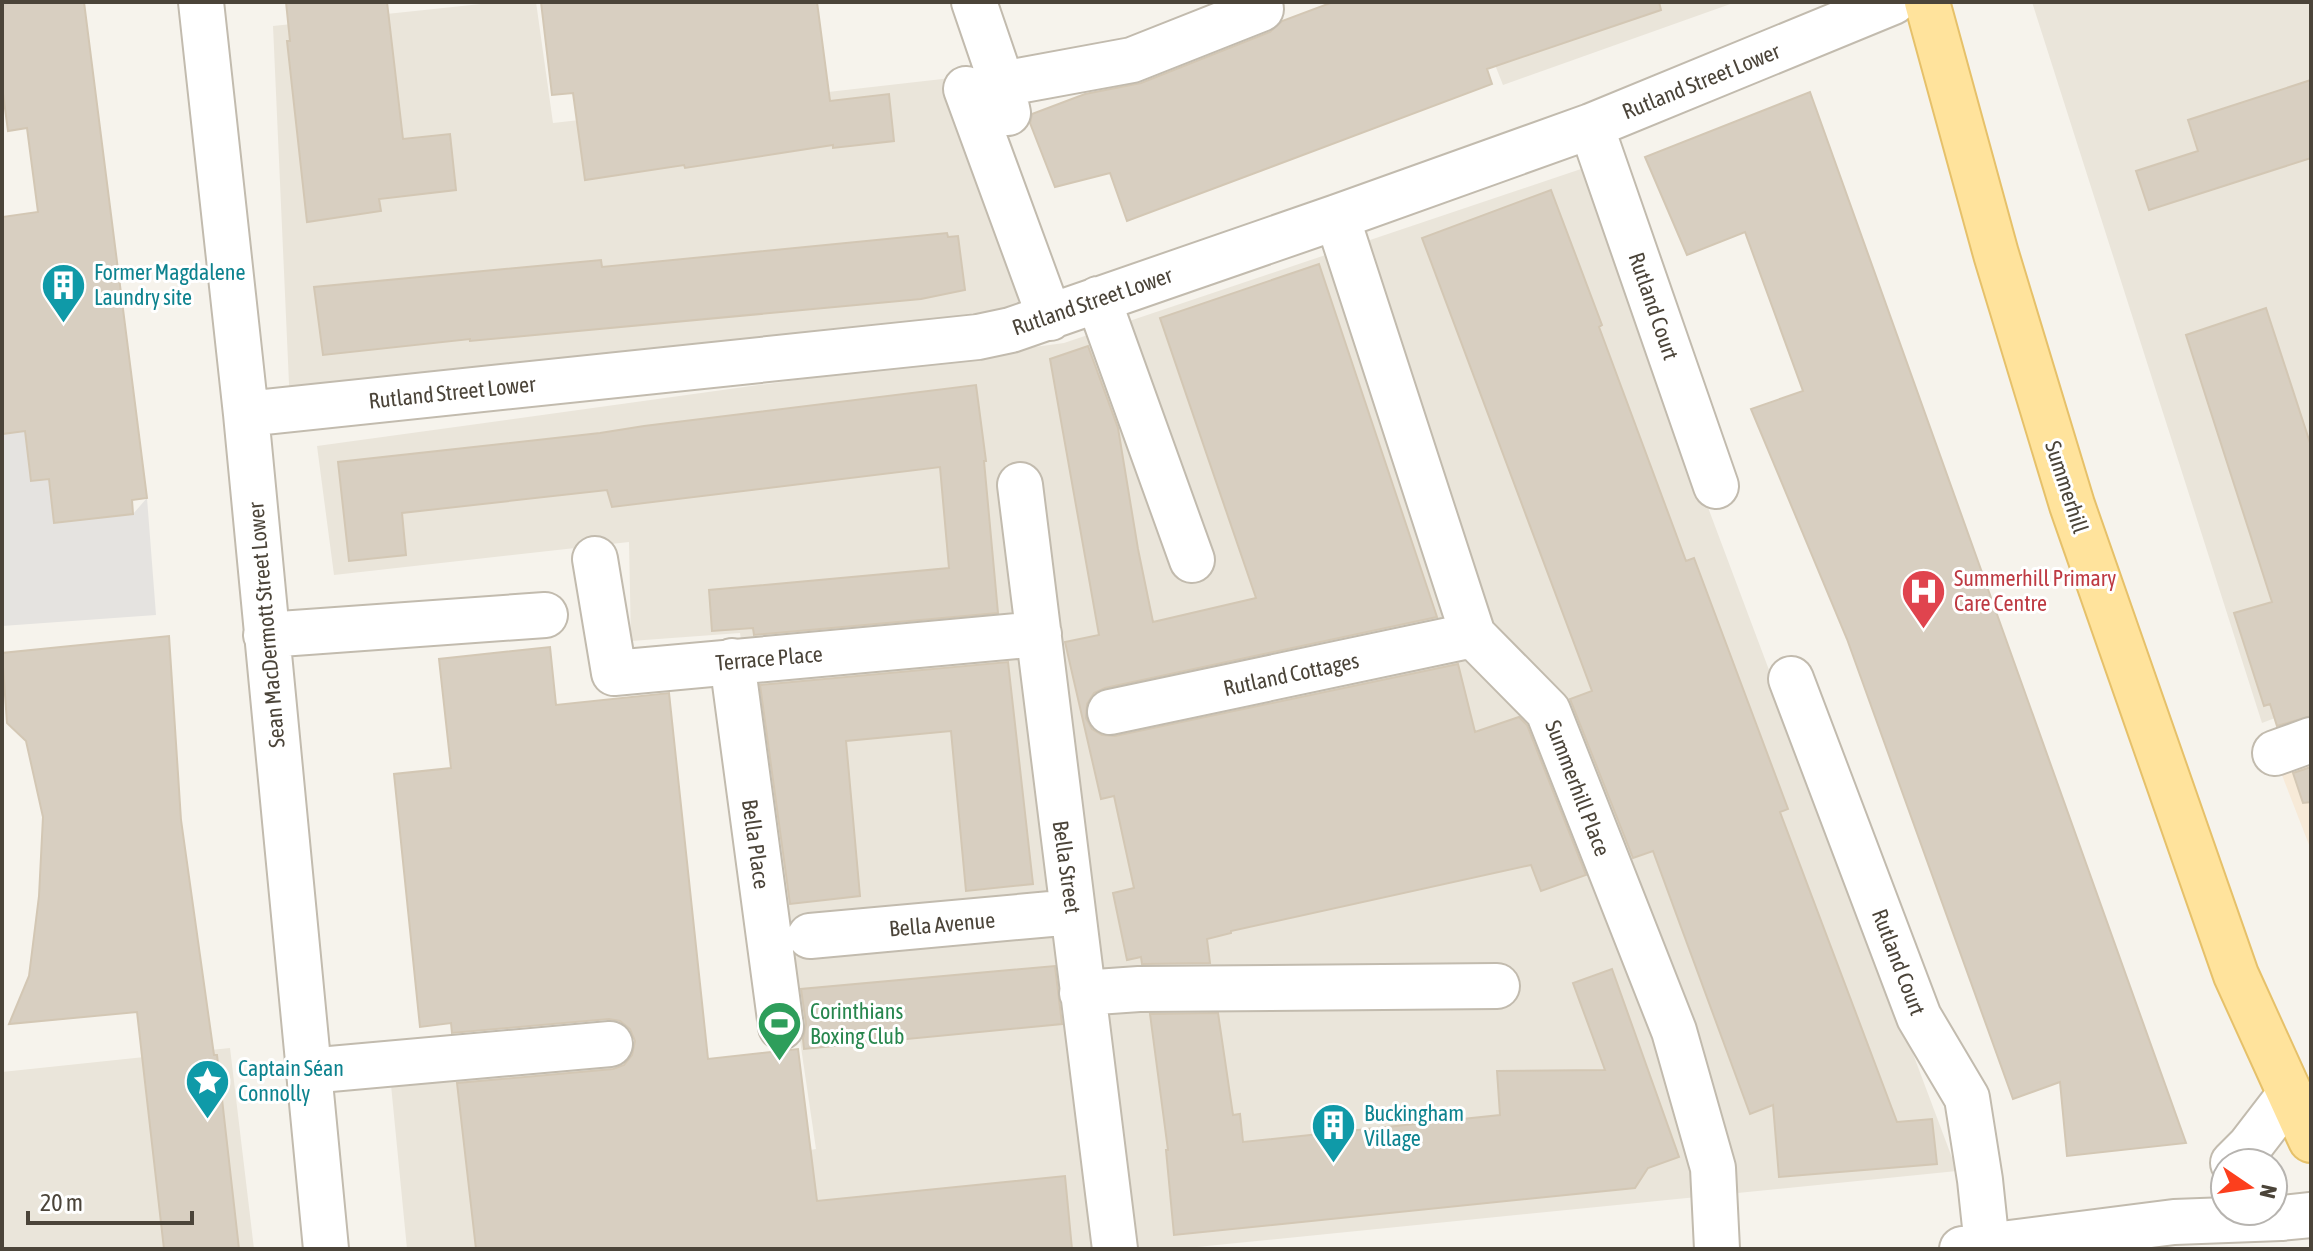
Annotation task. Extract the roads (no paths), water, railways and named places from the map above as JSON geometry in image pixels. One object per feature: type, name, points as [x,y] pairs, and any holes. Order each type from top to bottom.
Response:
[{"type":"main road","name":"Summerhill","points":[[1927,2],[1996,254],[2072,505],[2236,975],[2311,1140]]},
{"type":"street","name":"Sean MacDermott Street Lower","points":[[201,2],[246,414],[326,1249]]},
{"type":"street","points":[[974,2],[993,162],[1050,318]]},
{"type":"street","name":"Rutland Street Lower","points":[[246,414],[978,337],[1011,330],[1591,126],[1893,2]]},
{"type":"street","points":[[984,87],[1132,60],[1261,9]]},
{"type":"street","name":"Rutland Court","points":[[1591,126],[1716,486]]},
{"type":"street","name":"Summerhill Place","points":[[1337,217],[1473,635],[1548,711],[1674,1031],[1713,1168],[1717,1249]]},
{"type":"street","points":[[1098,299],[1192,560]]},
{"type":"street","name":"Bella Street","points":[[1020,485],[1115,1249]]},
{"type":"street","name":"Terrace Place","points":[[595,559],[614,673],[1039,634]]},
{"type":"street","points":[[266,635],[545,615]]},
{"type":"street","name":"Rutland Cottages","points":[[1110,712],[1473,635]]},
{"type":"street","name":"Bella Place","points":[[732,661],[781,1027]]},
{"type":"street","name":"Rutland Court","points":[[1791,679],[1919,1017],[1967,1098],[1980,1180],[1974,1248]]},
{"type":"street","name":"Bella Avenue","points":[[810,936],[1073,912]]},
{"type":"street","points":[[1082,993],[1139,989],[1497,986]]},
{"type":"street","points":[[308,1071],[610,1044]]},
{"type":"street","points":[[2249,1147],[2290,1094]]},
{"type":"street","points":[[2174,1222],[2209,1187]]},
{"type":"street","points":[[1974,1248],[2174,1222],[2311,1215]]},
{"type":"place","name":"Former Magdalene Laundry site","points":[[63,324]]},
{"type":"place","name":"Summerhill Primary Care Centre","points":[[1923,630]]},
{"type":"place","name":"Corinthians Boxing Club","points":[[779,1063]]},
{"type":"place","name":"Captain Séan Connolly","points":[[207,1120]]},
{"type":"place","name":"Buckingham Village","points":[[1333,1165]]}]
